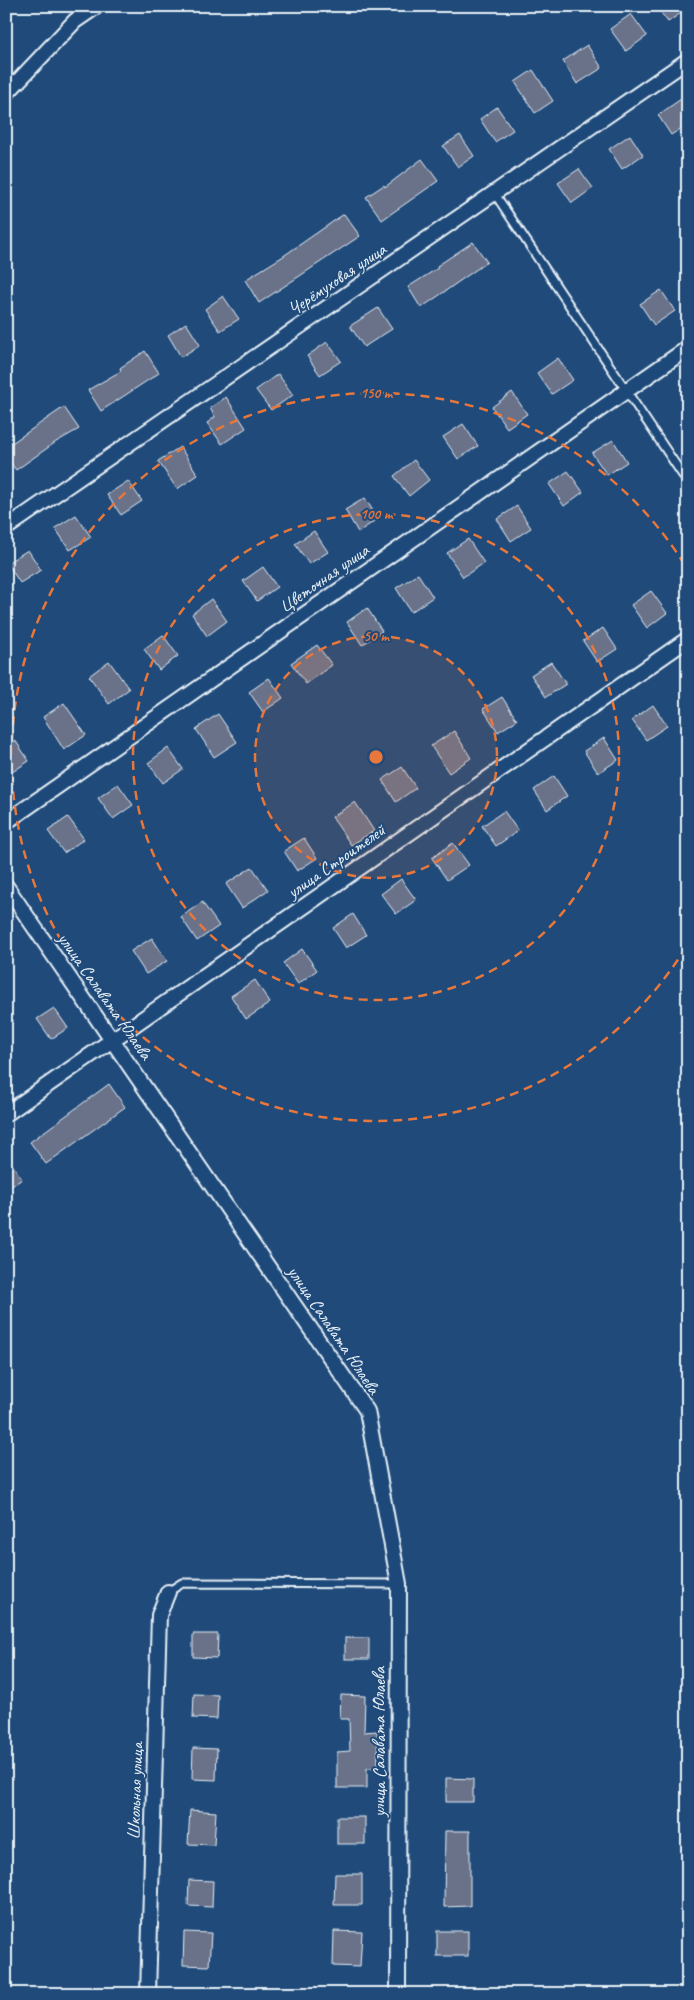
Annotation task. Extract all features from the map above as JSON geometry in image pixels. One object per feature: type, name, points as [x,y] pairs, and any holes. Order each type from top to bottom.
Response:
[{"type":"street","points":[[6,94],[75,21],[97,6]]},
{"type":"street","name":"Черёмуховая улица","points":[[6,528],[688,60]]},
{"type":"street","name":"Цветочная улица","points":[[6,822],[688,348]]},
{"type":"street","name":"улица Строителей","points":[[6,1114],[688,639]]},
{"type":"street","name":"улица Салавата Юлаева","points":[[6,886],[367,1411],[399,1584],[398,1994]]},
{"type":"street","name":"Школьная улица","points":[[148,1994],[159,1615],[168,1592]]},
{"type":"lane","points":[[495,194],[688,483]]},
{"type":"lane","points":[[168,1592],[182,1582],[399,1584]]},
{"type":"building","points":[[656,6],[688,6],[688,8],[668,22]]},
{"type":"building","points":[[631,14],[647,36],[626,51],[610,29]]},
{"type":"building","points":[[587,45],[602,68],[577,84],[563,61]]},
{"type":"building","points":[[533,70],[553,101],[535,113],[515,82]]},
{"type":"building","points":[[681,99],[688,110],[688,124],[671,135],[658,115]]},
{"type":"building","points":[[497,107],[513,130],[495,142],[480,119]]},
{"type":"building","points":[[460,135],[474,156],[458,167],[443,146]]},
{"type":"building","points":[[630,135],[643,155],[622,169],[609,149]]},
{"type":"building","points":[[422,159],[438,181],[382,220],[366,197],[384,185],[385,187]]},
{"type":"building","points":[[579,169],[593,188],[572,203],[558,183]]},
{"type":"building","points":[[344,214],[360,236],[259,303],[245,280]]},
{"type":"building","points":[[473,242],[487,262],[421,308],[408,287]]},
{"type":"building","points":[[661,290],[675,311],[654,325],[640,304]]},
{"type":"building","points":[[223,296],[239,319],[220,331],[205,309]]},
{"type":"building","points":[[378,308],[392,329],[364,347],[350,326]]},
{"type":"building","points":[[186,323],[200,345],[181,357],[168,335]]},
{"type":"building","points":[[327,342],[341,361],[320,375],[307,356]]},
{"type":"building","points":[[145,351],[159,373],[101,411],[88,390],[121,371],[120,368]]},
{"type":"building","points":[[558,358],[573,380],[552,394],[537,373]]},
{"type":"building","points":[[278,374],[293,395],[271,410],[256,390]]},
{"type":"building","points":[[512,392],[527,414],[507,428],[492,407]]},
{"type":"building","points":[[226,397],[246,428],[222,444],[207,423],[215,417],[210,408]]},
{"type":"building","points":[[64,407],[79,429],[56,442],[16,470],[6,457],[6,447]]},
{"type":"building","points":[[463,424],[478,446],[458,459],[443,437]]},
{"type":"building","points":[[613,440],[627,462],[607,475],[592,453]]},
{"type":"building","points":[[180,447],[198,475],[177,489],[158,461]]},
{"type":"building","points":[[414,460],[429,480],[409,496],[394,476]]},
{"type":"building","points":[[568,471],[583,492],[564,506],[549,484]]},
{"type":"building","points":[[128,481],[142,501],[121,515],[107,495]]},
{"type":"building","points":[[365,498],[378,519],[358,532],[345,510]]},
{"type":"building","points":[[517,506],[531,528],[511,541],[497,519]]},
{"type":"building","points":[[76,515],[91,537],[70,550],[55,528]]},
{"type":"building","points":[[314,531],[328,552],[309,564],[295,544]]},
{"type":"building","points":[[468,539],[484,563],[463,577],[447,553]]},
{"type":"building","points":[[28,550],[41,570],[20,583],[7,563]]},
{"type":"building","points":[[263,567],[277,587],[257,601],[243,581]]},
{"type":"building","points":[[418,574],[433,597],[411,612],[396,588]]},
{"type":"building","points":[[651,591],[667,613],[647,628],[631,605]]},
{"type":"building","points":[[211,599],[227,621],[207,636],[192,614]]},
{"type":"building","points":[[367,608],[382,631],[362,645],[347,622]]},
{"type":"building","points":[[603,628],[617,649],[597,662],[583,641]]},
{"type":"building","points":[[163,635],[178,656],[159,670],[144,649]]},
{"type":"building","points":[[317,645],[332,665],[306,684],[291,663]]},
{"type":"building","points":[[109,661],[129,689],[109,704],[89,676]]},
{"type":"building","points":[[551,662],[566,684],[546,697],[531,675]]},
{"type":"building","points":[[269,678],[283,698],[263,712],[249,692]]},
{"type":"building","points":[[502,697],[517,720],[498,732],[483,709]]},
{"type":"building","points":[[64,703],[86,735],[64,750],[43,717]]},
{"type":"building","points":[[653,705],[667,726],[646,740],[632,720]]},
{"type":"building","points":[[218,714],[237,742],[214,757],[196,729]]},
{"type":"building","points":[[454,731],[471,758],[449,773],[431,746]]},
{"type":"building","points":[[604,738],[618,760],[598,773],[584,751]]},
{"type":"building","points":[[15,740],[29,761],[6,776],[6,746]]},
{"type":"building","points":[[168,748],[183,769],[163,783],[148,763]]},
{"type":"building","points":[[402,767],[416,788],[396,802],[382,780]]},
{"type":"building","points":[[554,776],[567,796],[547,810],[534,790]]},
{"type":"building","points":[[118,784],[133,805],[113,819],[98,798]]},
{"type":"building","points":[[355,802],[374,831],[351,845],[332,817]]},
{"type":"building","points":[[504,811],[518,831],[496,846],[482,826]]},
{"type":"building","points":[[68,817],[84,839],[64,853],[48,831]]},
{"type":"building","points":[[304,838],[317,858],[297,871],[284,851]]},
{"type":"building","points":[[453,843],[469,865],[447,880],[432,858]]},
{"type":"building","points":[[252,867],[268,890],[242,908],[226,884]]},
{"type":"building","points":[[401,879],[416,900],[396,914],[381,894]]},
{"type":"building","points":[[202,902],[219,926],[197,941],[181,917]]},
{"type":"building","points":[[353,914],[366,935],[346,948],[333,928]]},
{"type":"building","points":[[152,938],[167,961],[146,974],[131,951]]},
{"type":"building","points":[[302,949],[317,970],[298,984],[283,963]]},
{"type":"building","points":[[255,980],[270,1003],[246,1019],[231,996]]},
{"type":"building","points":[[54,1008],[68,1028],[51,1039],[37,1019]]},
{"type":"building","points":[[109,1084],[125,1107],[46,1164],[30,1142]]},
{"type":"building","points":[[6,1155],[22,1179],[6,1190]]},
{"type":"building","points":[[193,1634],[218,1634],[217,1658],[193,1657]]},
{"type":"building","points":[[345,1638],[369,1638],[369,1659],[345,1659]]},
{"type":"building","points":[[194,1694],[218,1695],[217,1719],[193,1718]]},
{"type":"building","points":[[341,1695],[365,1696],[364,1732],[377,1731],[378,1768],[367,1768],[367,1788],[337,1788],[337,1752],[350,1751],[349,1719],[340,1719]]},
{"type":"building","points":[[193,1748],[217,1749],[216,1780],[192,1779]]},
{"type":"building","points":[[446,1778],[473,1779],[473,1802],[446,1802]]},
{"type":"building","points":[[190,1810],[216,1812],[214,1845],[188,1844]]},
{"type":"building","points":[[337,1817],[365,1817],[365,1844],[337,1844]]},
{"type":"building","points":[[445,1831],[470,1831],[470,1906],[444,1907]]},
{"type":"building","points":[[335,1874],[362,1874],[362,1905],[334,1905]]},
{"type":"building","points":[[189,1880],[213,1881],[212,1907],[188,1906]]},
{"type":"building","points":[[334,1931],[362,1932],[360,1967],[333,1966]]},
{"type":"building","points":[[437,1931],[468,1931],[468,1956],[437,1956]]},
{"type":"building","points":[[184,1932],[211,1933],[209,1966],[183,1965]]}]
